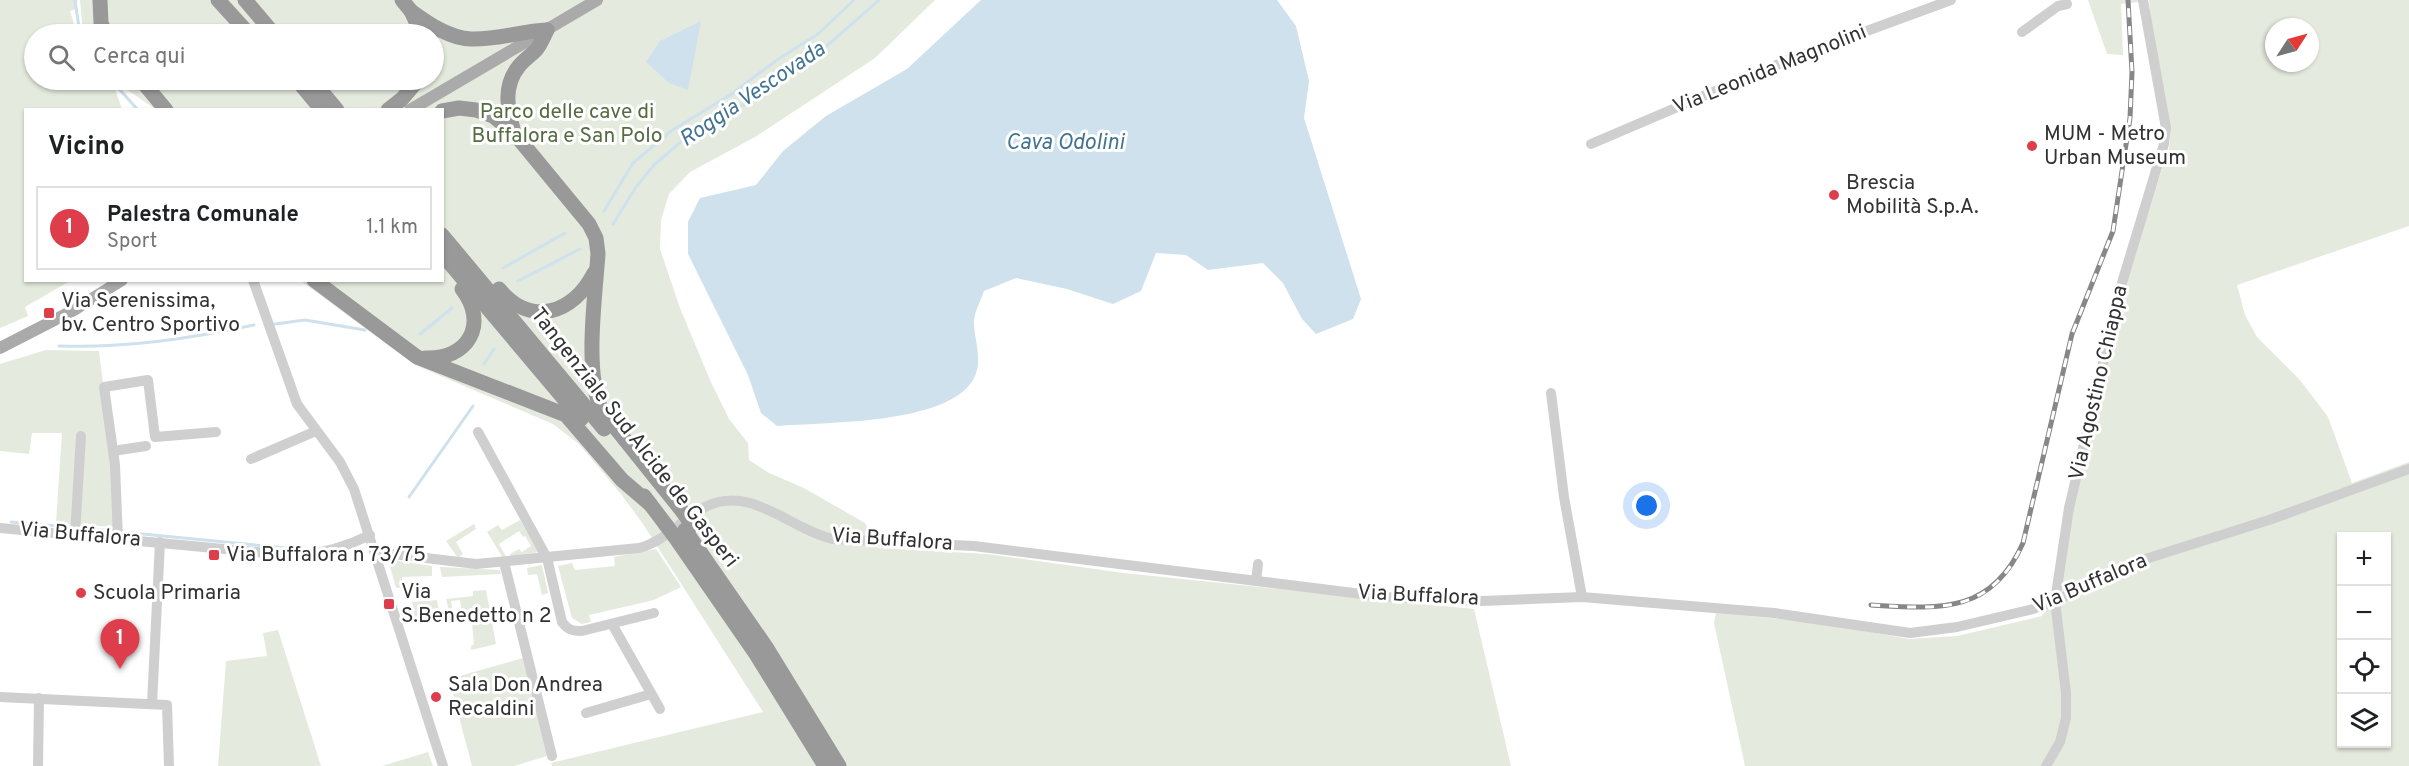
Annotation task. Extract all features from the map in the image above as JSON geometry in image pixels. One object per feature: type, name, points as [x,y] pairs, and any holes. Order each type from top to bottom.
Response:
[{"type":"highway","points":[[100,0],[101,24]]},
{"type":"highway","points":[[218,0],[240,24]]},
{"type":"highway","points":[[230,0],[250,24]]},
{"type":"highway","points":[[245,0],[265,24]]},
{"type":"highway","points":[[258,0],[274,24]]},
{"type":"highway","points":[[406,6],[429,24]]},
{"type":"highway","points":[[406,6],[416,24]]},
{"type":"highway","points":[[444,31],[471,39],[548,30]]},
{"type":"highway","points":[[514,133],[507,95],[511,81],[518,67],[537,48],[548,30]]},
{"type":"highway","points":[[149,90],[164,108]]},
{"type":"highway","points":[[305,90],[320,108]]},
{"type":"highway","points":[[320,90],[335,108]]},
{"type":"highway","points":[[391,108],[410,90]]},
{"type":"highway","points":[[444,111],[459,108],[476,110],[493,116],[514,133],[589,224],[596,238],[597,268],[592,368],[596,398],[602,411],[680,525]]},
{"type":"highway","points":[[444,230],[456,238],[503,294],[527,310],[550,312],[566,306],[587,287],[597,268]]},
{"type":"highway","name":"Tangenziale Sud Alcide de Gasperi","points":[[444,238],[701,551],[766,647],[839,766]]},
{"type":"highway","name":"Tangenziale Sud Alcide de Gasperi","points":[[444,256],[650,504],[680,525],[825,766]]},
{"type":"highway","points":[[417,357],[436,358],[449,354],[465,343],[475,326],[473,305],[444,269]]},
{"type":"highway","points":[[317,282],[417,357],[566,415],[622,480],[650,504]]},
{"type":"main road","points":[[413,108],[597,0]]},
{"type":"main road","points":[[0,348],[74,310],[119,282]]},
{"type":"street","name":"Via Leonida Magnolini","points":[[1591,144],[1788,60],[1949,0]]},
{"type":"street","name":"Via Agostino Chiappa","points":[[2046,766],[2060,742],[2067,705],[2055,602],[2069,508],[2119,297],[2164,144],[2166,128],[2144,0]]},
{"type":"street","points":[[2022,32],[2058,6],[2071,2]]},
{"type":"street","points":[[254,282],[297,404],[340,462],[354,489],[443,766]]},
{"type":"street","points":[[118,533],[113,451],[105,387],[148,380],[156,437],[216,432]]},
{"type":"street","points":[[1551,393],[1564,497],[1582,597]]},
{"type":"street","points":[[251,459],[316,431]]},
{"type":"street","points":[[478,432],[547,558],[562,622],[566,628],[572,631],[582,631],[654,613]]},
{"type":"street","points":[[75,535],[81,436]]},
{"type":"street","points":[[113,451],[146,446]]},
{"type":"street","name":"Via Buffalora","points":[[376,552],[454,562],[504,562],[646,547],[702,509],[722,501],[734,500],[753,503],[833,539],[974,546],[1386,597],[1482,601],[1582,597],[1774,613],[1910,633],[1979,623],[2055,602],[2139,561],[2268,519],[2409,469]]},
{"type":"street","name":"Via Buffalora","points":[[0,528],[75,535],[118,533],[160,542],[298,556],[345,547],[370,536]]},
{"type":"street","name":"Via Buffalora","points":[[152,704],[160,542]]},
{"type":"street","points":[[504,562],[552,756]]},
{"type":"street","points":[[1256,581],[1258,564]]},
{"type":"street","points":[[612,624],[660,709]]},
{"type":"street","points":[[586,713],[651,694]]},
{"type":"street","points":[[0,697],[167,705],[169,766]]},
{"type":"street","points":[[38,766],[39,698]]},
{"type":"green space","points":[[0,0],[77,0],[76,9],[70,11],[74,24],[24,24],[24,90],[115,90],[122,108],[24,108],[24,282],[68,282],[25,307],[28,316],[0,328]]},
{"type":"green space","name":"Parco delle cave di Buffalora e San Polo","points":[[80,0],[935,0],[875,58],[755,137],[690,172],[669,194],[661,220],[660,249],[680,308],[710,380],[729,419],[748,443],[749,460],[769,473],[804,488],[865,523],[878,548],[987,554],[1124,573],[1474,609],[1511,766],[552,766],[551,763],[763,712],[643,524],[579,444],[553,424],[415,365],[302,282],[444,282],[444,108],[154,108],[127,90],[444,90],[444,24],[82,24]]},
{"type":"green space","points":[[2088,0],[2140,0],[2140,2],[2121,4],[2123,55],[2107,54]]},
{"type":"green space","points":[[2149,0],[2409,0],[2409,226],[2237,285],[2245,315],[2257,337],[2300,380],[2328,417],[2352,483],[2409,462],[2409,766],[1745,766],[1714,623],[1716,613],[1821,623],[1909,639],[1957,636],[2042,616],[2061,583],[2073,508],[2124,286],[2170,140],[2153,41]]},
{"type":"green space","points":[[46,350],[99,351],[113,466],[114,527],[56,523],[62,433],[32,433],[29,454],[0,451],[0,364]]},
{"type":"green space","points":[[520,520],[539,552],[511,556],[510,554],[519,549],[522,552],[531,546],[519,531],[499,544],[506,557],[503,558],[487,532],[498,525],[502,530]]},
{"type":"green space","points":[[474,524],[476,529],[456,542],[463,554],[458,558],[446,541]]},
{"type":"green space","points":[[656,549],[681,587],[654,600],[589,615],[591,622],[582,624],[572,618],[558,566],[572,563],[575,570],[615,566],[614,557]]},
{"type":"green space","points":[[392,560],[432,566],[432,576],[402,577],[403,587],[396,588],[390,566]]},
{"type":"green space","points":[[542,565],[548,593],[542,595],[537,574],[528,575],[527,568]]},
{"type":"green space","points":[[440,567],[500,570],[501,574],[442,577]]},
{"type":"green space","points":[[486,590],[496,644],[471,650],[474,644],[471,612],[462,612],[460,600],[451,601],[453,614],[450,615],[446,599],[473,596],[473,591]]},
{"type":"green space","points":[[437,600],[439,610],[415,618],[412,602]]},
{"type":"green space","points":[[278,630],[321,766],[218,766],[226,661],[267,656],[263,633]]},
{"type":"green space","points":[[523,658],[547,756],[514,766],[472,766],[449,679]]},
{"type":"green space","points":[[428,752],[433,766],[382,766]]},
{"type":"water","name":"Cava Odolini","points":[[981,0],[1277,0],[1296,26],[1309,81],[1304,118],[1361,299],[1353,319],[1316,334],[1302,319],[1283,283],[1263,263],[1208,270],[1186,255],[1156,253],[1141,291],[1113,304],[1067,289],[1016,278],[984,291],[974,318],[978,358],[976,373],[973,380],[959,395],[938,406],[912,413],[853,422],[777,426],[761,413],[748,375],[688,254],[688,222],[700,198],[756,185],[783,151],[826,116],[907,69]]},
{"type":"water","points":[[701,21],[688,90],[669,83],[646,62],[660,41]]},
{"type":"waterway","points":[[75,0],[79,24]]},
{"type":"waterway","points":[[604,211],[633,163],[671,131],[730,95],[777,60],[818,34],[854,0]]},
{"type":"waterway","name":"Roggia Vescovada","points":[[613,224],[636,187],[655,164],[682,141],[736,110],[821,51],[879,0]]},
{"type":"waterway","points":[[120,90],[136,108]]},
{"type":"waterway","points":[[503,268],[565,233]]},
{"type":"waterway","name":"Roggia Vescovada","points":[[518,281],[580,249]]},
{"type":"waterway","points":[[420,334],[452,308]]},
{"type":"waterway","points":[[275,324],[305,320],[365,330]]},
{"type":"waterway","points":[[59,346],[108,346],[157,342],[254,325]]},
{"type":"waterway","name":"Roggia Vescovada","points":[[484,364],[494,349]]},
{"type":"waterway","name":"Roggia Vescovada","points":[[409,497],[473,406]]},
{"type":"waterway","name":"Roggia Vescovada","points":[[11,522],[115,531]]},
{"type":"waterway","name":"Roggia Vescovada","points":[[122,532],[306,550]]},
{"type":"railway","points":[[1871,605],[1940,606],[1979,595],[1995,584],[2010,566],[2023,543],[2072,334],[2113,231],[2130,118],[2132,72],[2128,0]]},
{"type":"place","name":"MUM - Metro Urban Museum","points":[[2032,146]]},
{"type":"place","name":"Brescia Mobilità S.p.A.","points":[[1834,195]]},
{"type":"place","name":"Via Serenissima, bv. Centro Sportivo","points":[[49,313]]},
{"type":"place","name":"Via Buffalora n 73/75","points":[[214,555]]},
{"type":"place","name":"Scuola Primaria","points":[[81,593]]},
{"type":"place","name":"Via S.Benedetto n 2","points":[[389,604]]},
{"type":"place","name":"Palestra Comunale","points":[[120,669]]},
{"type":"place","name":"Sala Don Andrea Recaldini","points":[[436,697]]}]
